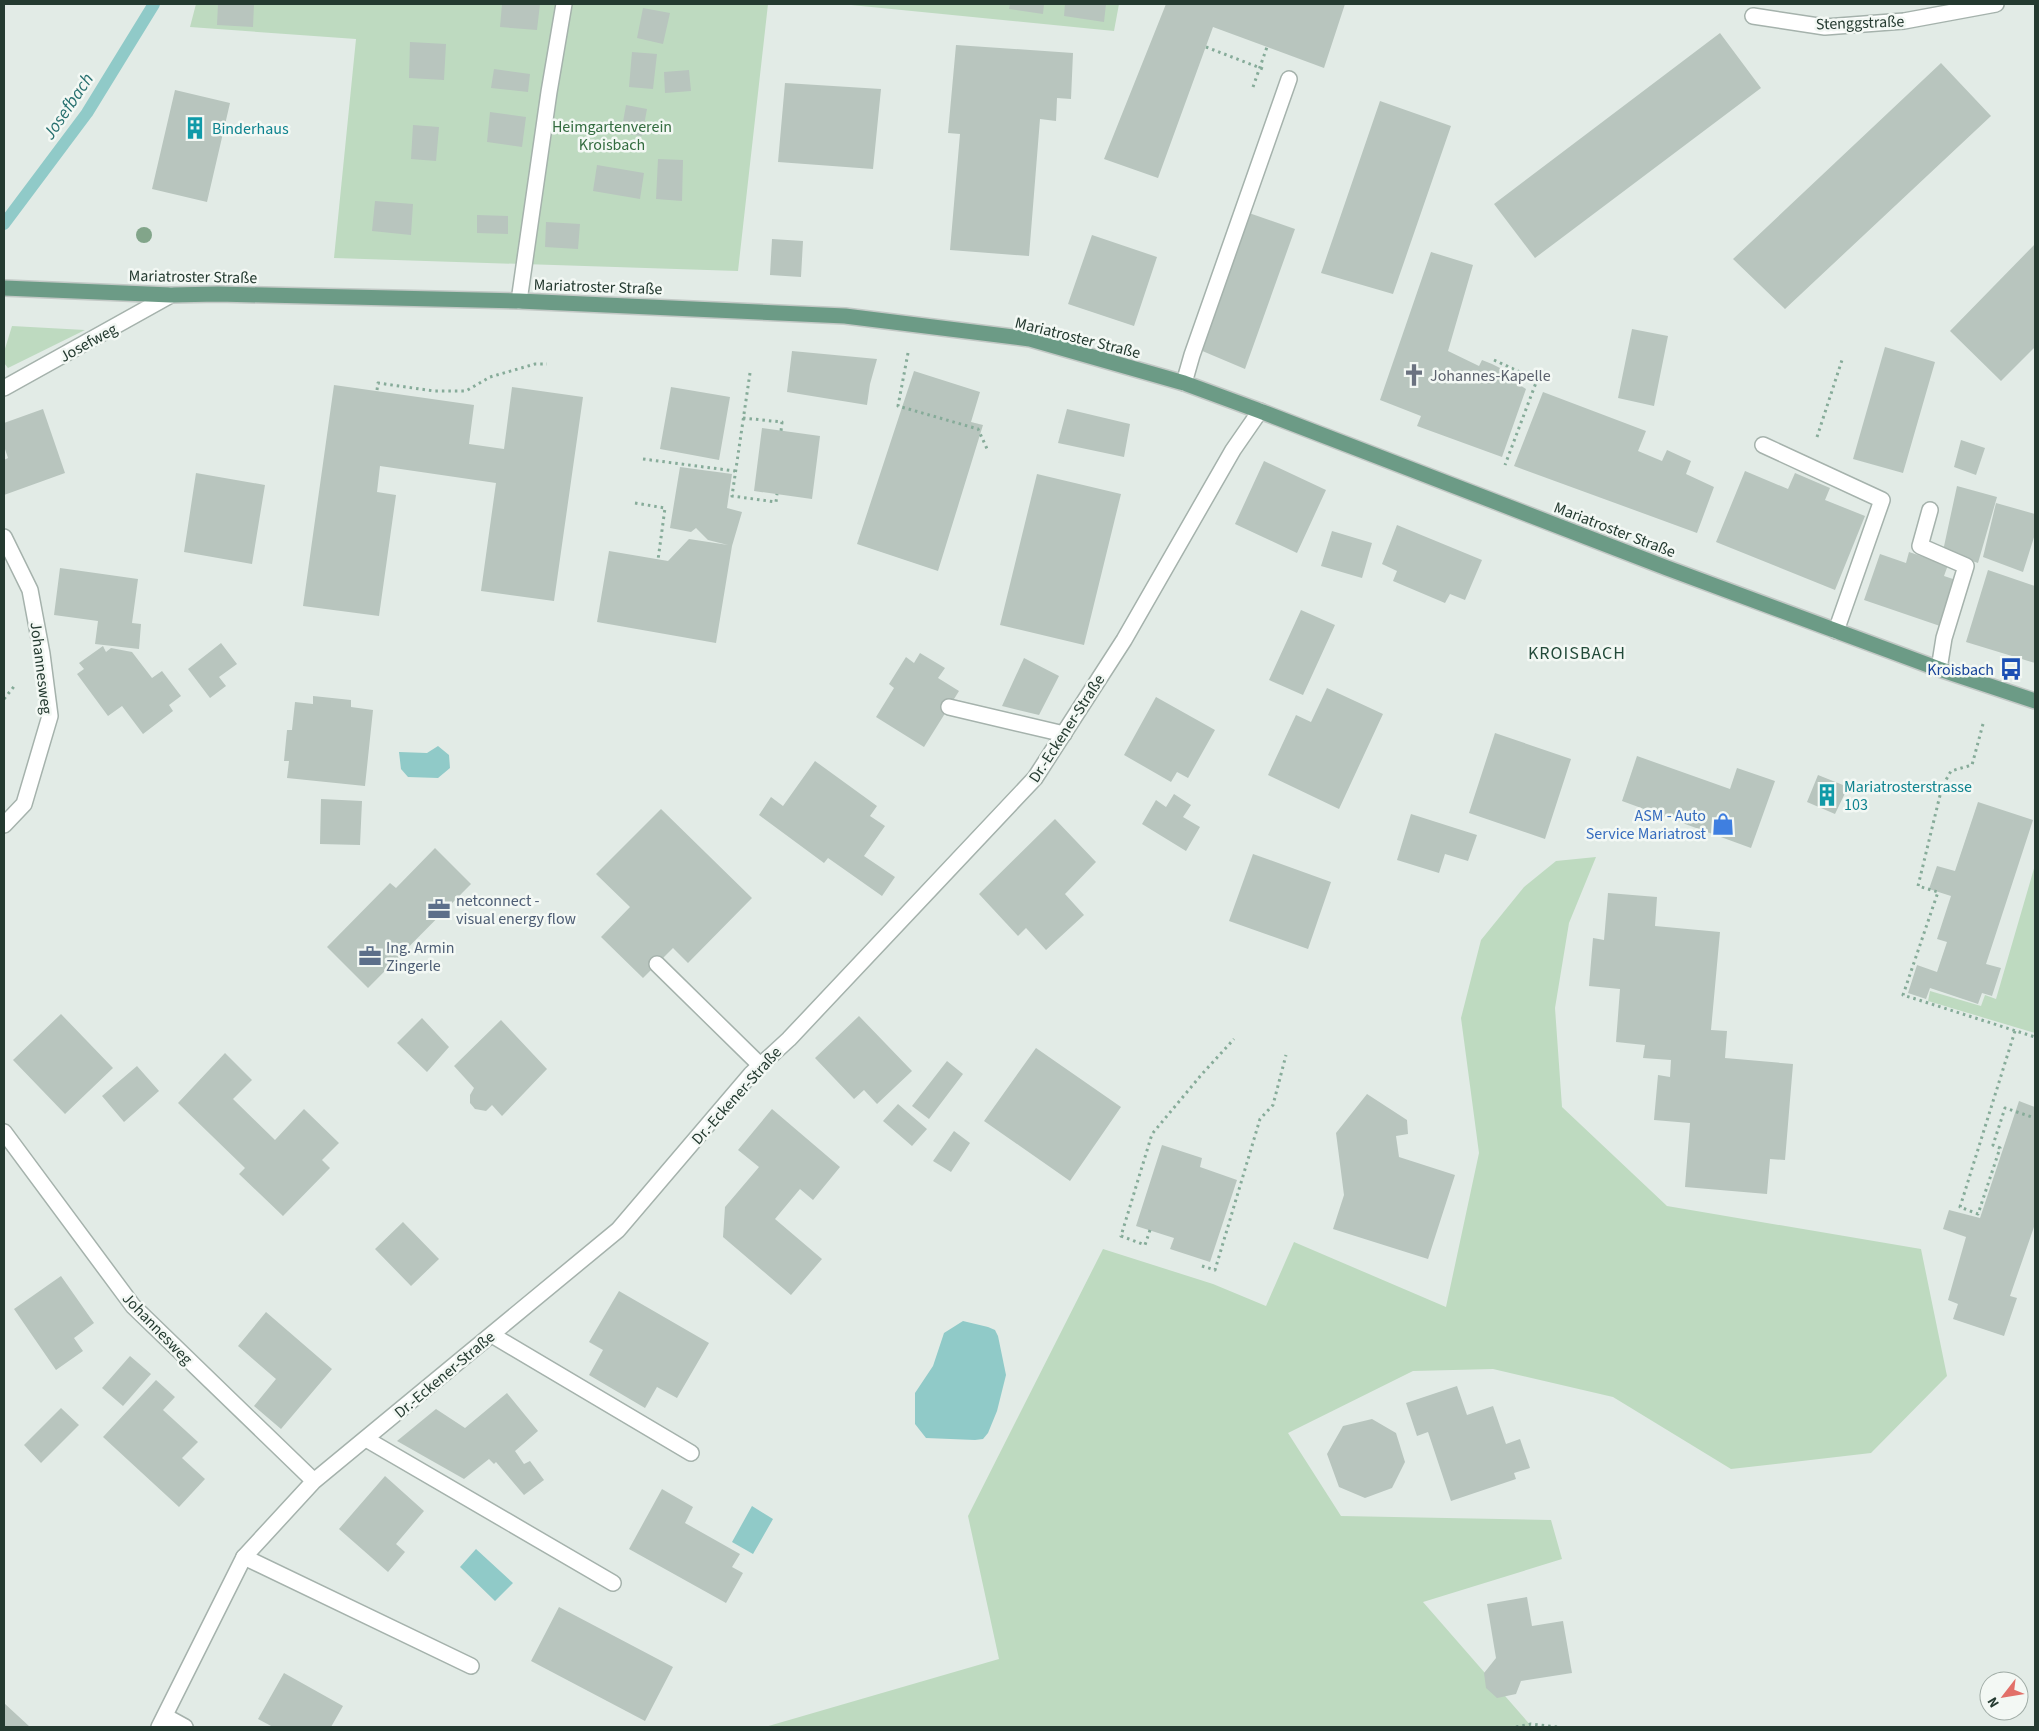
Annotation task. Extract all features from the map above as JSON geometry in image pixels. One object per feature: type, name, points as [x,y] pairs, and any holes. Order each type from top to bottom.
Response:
[{"type":"main road","name":"Mariatroster Straße","points":[[4,288],[171,295],[218,294],[519,301],[836,315],[1030,339],[1184,384],[1260,411],[1667,568],[1939,670],[2035,701]]},
{"type":"street","points":[[519,301],[549,92],[564,4]]},
{"type":"street","name":"Stenggstraße","points":[[1753,16],[1825,27],[1904,21],[1996,4]]},
{"type":"street","points":[[1184,384],[1192,355],[1289,79]]},
{"type":"street","name":"Josefweg","points":[[4,388],[171,295]]},
{"type":"street","name":"Dr.-Eckener-Straße","points":[[162,1722],[244,1557],[314,1481],[618,1230],[760,1065],[796,1031],[1035,778],[1124,640],[1233,450],[1260,411]]},
{"type":"street","points":[[1763,445],[1882,500],[1836,631]]},
{"type":"street","points":[[1930,510],[1920,546],[1966,566],[1944,638],[1939,670]]},
{"type":"street","name":"Johannesweg","points":[[4,536],[30,590],[42,654],[50,716],[24,804],[4,825]]},
{"type":"street","points":[[949,707],[1064,734]]},
{"type":"street","points":[[657,964],[760,1065]]},
{"type":"street","name":"Johannesweg","points":[[4,1132],[133,1306],[314,1481]]},
{"type":"street","points":[[492,1335],[692,1453]]},
{"type":"street","points":[[366,1439],[613,1583]]},
{"type":"street","points":[[244,1557],[471,1666]]},
{"type":"street","points":[[162,1722],[185,1727]]},
{"type":"path","points":[[1206,47],[1289,79]]},
{"type":"path","points":[[1253,87],[1267,47]]},
{"type":"path","points":[[908,352],[898,406],[978,429],[988,451]]},
{"type":"path","points":[[1494,360],[1537,380],[1505,466]]},
{"type":"path","points":[[1808,466],[1842,360]]},
{"type":"path","points":[[377,390],[378,383],[434,392],[466,391],[490,377],[535,364],[547,364]]},
{"type":"path","points":[[750,373],[732,496],[776,502],[778,494]]},
{"type":"path","points":[[743,418],[782,422],[781,431]]},
{"type":"path","points":[[643,459],[735,471]]},
{"type":"path","points":[[635,502],[666,508],[658,560]]},
{"type":"path","points":[[1983,724],[1972,765],[1951,771],[1942,787],[1918,886],[1938,892],[1903,995],[2035,1037]]},
{"type":"path","points":[[2015,1031],[1960,1207],[1978,1214],[2000,1148],[1993,1145],[2005,1108],[2035,1118]]},
{"type":"path","points":[[1150,1230],[1144,1245],[1122,1236],[1152,1134],[1234,1039]]},
{"type":"path","points":[[1202,1266],[1215,1270],[1260,1119],[1273,1105],[1286,1055]]},
{"type":"path","points":[[1516,1727],[1531,1724],[1557,1727]]},
{"type":"green space","name":"Heimgartenverein Kroisbach","points":[[196,4],[768,4],[738,271],[334,258],[356,39],[190,27]]},
{"type":"green space","points":[[841,4],[1119,4],[1114,31]]},
{"type":"green space","points":[[12,326],[85,330],[8,368],[4,363],[4,352]]},
{"type":"green space","points":[[1596,857],[1569,923],[1555,1008],[1562,1107],[1667,1206],[1921,1249],[1947,1376],[1871,1453],[1731,1469],[1613,1397],[1493,1369],[1413,1371],[1288,1433],[1341,1516],[1551,1520],[1562,1559],[1423,1602],[1532,1727],[765,1727],[999,1659],[968,1516],[1103,1249],[1213,1284],[1266,1306],[1294,1242],[1446,1307],[1479,1153],[1461,1018],[1481,940],[1524,887],[1556,861]]},
{"type":"green space","points":[[2035,865],[2035,1033],[1928,1001],[1930,991],[1981,1006],[1985,995],[1996,999]]},
{"type":"water","points":[[438,746],[449,755],[450,768],[438,778],[408,777],[401,769],[399,752],[427,753]]},
{"type":"water","points":[[963,1321],[995,1330],[998,1336],[1006,1375],[997,1411],[988,1433],[983,1439],[926,1438],[915,1424],[915,1393],[933,1366],[944,1333]]},
{"type":"water","points":[[752,1506],[773,1519],[753,1554],[732,1542]]},
{"type":"water","points":[[476,1549],[513,1583],[495,1601],[460,1567]]},
{"type":"building","points":[[218,4],[254,4],[253,27],[217,25]]},
{"type":"building","points":[[502,4],[540,4],[537,30],[500,27]]},
{"type":"building","points":[[1010,4],[1044,4],[1043,14],[1009,9]]},
{"type":"building","points":[[1065,4],[1106,4],[1104,22],[1064,16]]},
{"type":"building","points":[[1166,4],[1345,4],[1324,68],[1213,27],[1158,178],[1104,159]]},
{"type":"building","points":[[643,8],[670,13],[663,44],[637,38]]},
{"type":"building","points":[[1720,33],[1761,88],[1535,258],[1494,204]]},
{"type":"building","points":[[410,42],[446,44],[444,80],[409,78]]},
{"type":"building","points":[[956,45],[1073,53],[1071,99],[1057,98],[1056,121],[1040,119],[1029,256],[950,250],[960,134],[948,133]]},
{"type":"building","points":[[632,52],[657,54],[653,89],[629,87]]},
{"type":"building","points":[[1941,63],[1991,116],[1785,309],[1733,259]]},
{"type":"building","points":[[494,69],[530,74],[528,92],[491,88]]},
{"type":"building","points":[[689,70],[691,91],[665,93],[664,72]]},
{"type":"building","points":[[785,83],[881,89],[873,169],[778,162]]},
{"type":"building","name":"Binderhaus","points":[[175,90],[230,103],[207,202],[152,189]]},
{"type":"building","points":[[1380,101],[1451,126],[1393,294],[1321,273]]},
{"type":"building","points":[[626,105],[647,109],[642,136],[621,133]]},
{"type":"building","points":[[490,112],[526,117],[522,147],[487,142]]},
{"type":"building","points":[[413,125],[439,127],[436,161],[411,159]]},
{"type":"building","points":[[658,159],[683,160],[682,201],[656,199]]},
{"type":"building","points":[[597,165],[644,173],[640,199],[593,191]]},
{"type":"building","points":[[375,201],[413,204],[411,235],[372,231]]},
{"type":"building","points":[[1249,213],[1295,229],[1245,369],[1200,350]]},
{"type":"building","points":[[477,215],[508,216],[508,234],[477,233]]},
{"type":"building","points":[[546,222],[580,224],[578,249],[545,247]]},
{"type":"building","points":[[1092,235],[1157,257],[1134,326],[1068,304]]},
{"type":"building","points":[[772,239],[803,241],[801,277],[770,275]]},
{"type":"building","points":[[2035,244],[2035,347],[2001,381],[1950,331]]},
{"type":"building","points":[[1431,252],[1473,265],[1448,351],[1479,366],[1482,360],[1492,364],[1512,374],[1510,379],[1526,389],[1502,457],[1417,426],[1421,416],[1380,400]]},
{"type":"building","points":[[1632,329],[1668,336],[1654,406],[1618,398]]},
{"type":"building","points":[[1885,347],[1935,362],[1903,473],[1853,459]]},
{"type":"building","points":[[792,351],[877,359],[870,384],[867,405],[787,392]]},
{"type":"building","points":[[914,371],[980,392],[971,422],[983,425],[938,571],[857,544]]},
{"type":"building","points":[[334,385],[474,405],[469,444],[504,449],[512,387],[583,397],[554,601],[481,591],[496,483],[380,466],[377,492],[396,495],[379,616],[303,606]]},
{"type":"building","points":[[671,387],[730,397],[719,460],[660,449]]},
{"type":"building","points":[[1543,392],[1646,431],[1638,451],[1662,461],[1667,450],[1691,461],[1686,474],[1714,487],[1697,533],[1514,466]]},
{"type":"building","points":[[43,409],[65,473],[4,495],[4,460],[8,458],[4,446],[4,423]]},
{"type":"building","points":[[1067,409],[1130,424],[1124,457],[1058,443]]},
{"type":"building","points":[[762,428],[820,436],[812,499],[754,491]]},
{"type":"building","points":[[1961,440],[1985,448],[1976,475],[1954,467]]},
{"type":"building","points":[[1264,461],[1326,490],[1297,553],[1235,524]]},
{"type":"building","points":[[680,467],[732,474],[727,508],[742,512],[732,546],[716,643],[597,622],[609,551],[668,561],[689,539],[728,545],[708,540],[696,528],[691,532],[670,528]]},
{"type":"building","points":[[1745,471],[1788,489],[1795,473],[1830,488],[1825,500],[1865,516],[1835,590],[1716,542]]},
{"type":"building","points":[[196,473],[265,485],[252,564],[184,552]]},
{"type":"building","points":[[1037,474],[1121,494],[1084,645],[1000,625]]},
{"type":"building","points":[[1957,486],[1997,497],[1978,563],[1943,551]]},
{"type":"building","points":[[1996,503],[2035,514],[2035,534],[2023,572],[1983,557]]},
{"type":"building","points":[[1397,525],[1482,560],[1465,600],[1450,594],[1445,603],[1393,581],[1397,571],[1382,564]]},
{"type":"building","points":[[1332,531],[1372,543],[1362,578],[1321,566]]},
{"type":"building","points":[[1909,552],[1948,565],[1944,576],[1956,580],[1940,626],[1864,600],[1880,554],[1906,563]]},
{"type":"building","points":[[60,568],[138,579],[132,623],[141,624],[139,649],[95,644],[98,621],[54,615]]},
{"type":"building","points":[[1988,570],[2035,586],[2035,663],[1966,642]]},
{"type":"building","points":[[1301,610],[1335,625],[1303,695],[1269,680]]},
{"type":"building","points":[[221,643],[237,664],[219,677],[226,686],[210,698],[188,669]]},
{"type":"building","points":[[103,646],[106,652],[111,648],[132,652],[152,678],[162,671],[181,696],[169,705],[173,711],[143,734],[122,706],[108,716],[77,674],[84,669],[79,663]]},
{"type":"building","points":[[920,653],[945,668],[938,678],[959,691],[924,747],[876,717],[894,688],[889,684],[906,657],[914,663]]},
{"type":"building","points":[[1024,658],[1059,676],[1039,715],[1002,706]]},
{"type":"building","points":[[1327,688],[1383,714],[1339,809],[1268,775],[1296,715],[1311,722]]},
{"type":"building","points":[[313,696],[351,700],[351,707],[373,710],[365,786],[287,778],[289,761],[284,761],[287,730],[292,730],[295,702],[313,704]]},
{"type":"building","points":[[1156,697],[1215,730],[1188,778],[1177,772],[1171,782],[1124,755]]},
{"type":"building","points":[[1495,733],[1571,759],[1545,839],[1469,813]]},
{"type":"building","name":"ASM - Auto Service Mariatrost","points":[[1637,756],[1730,789],[1737,768],[1775,781],[1751,848],[1622,801]]},
{"type":"building","points":[[815,761],[877,806],[870,816],[885,826],[864,856],[895,877],[882,896],[828,858],[824,863],[759,815],[771,797],[783,806]]},
{"type":"building","name":"Mariatrosterstrasse 103","points":[[1818,775],[1848,787],[1835,814],[1807,802]]},
{"type":"building","points":[[1174,794],[1191,805],[1183,817],[1200,827],[1186,851],[1142,824],[1156,800],[1166,807]]},
{"type":"building","points":[[321,799],[362,801],[360,845],[320,844]]},
{"type":"building","points":[[1978,802],[2033,820],[1986,964],[2001,968],[1992,996],[1982,993],[1978,1004],[1930,988],[1926,999],[1908,993],[1917,965],[1937,972],[1947,942],[1937,939],[1951,896],[1929,889],[1937,866],[1955,871]]},
{"type":"building","points":[[661,809],[752,898],[688,963],[673,948],[643,978],[601,937],[630,907],[596,874]]},
{"type":"building","points":[[1411,814],[1477,835],[1468,861],[1445,854],[1439,873],[1397,860]]},
{"type":"building","points":[[1055,819],[1096,862],[1065,894],[1084,915],[1046,950],[1026,928],[1018,936],[979,894]]},
{"type":"building","points":[[435,848],[471,884],[368,988],[327,947],[390,883],[396,888]]},
{"type":"building","points":[[1253,854],[1331,882],[1308,949],[1229,921]]},
{"type":"building","points":[[1608,893],[1657,897],[1655,926],[1720,932],[1711,1030],[1727,1031],[1725,1058],[1793,1064],[1785,1160],[1770,1159],[1767,1194],[1685,1187],[1690,1123],[1654,1120],[1658,1075],[1670,1077],[1671,1060],[1643,1058],[1645,1045],[1616,1042],[1620,989],[1589,986],[1593,938],[1604,940]]},
{"type":"building","points":[[61,1014],[113,1068],[65,1114],[13,1060]]},
{"type":"building","points":[[859,1016],[912,1071],[877,1104],[864,1090],[854,1099],[815,1058]]},
{"type":"building","points":[[422,1018],[449,1047],[427,1072],[397,1043]]},
{"type":"building","points":[[501,1020],[547,1069],[502,1116],[492,1105],[486,1111],[475,1109],[470,1103],[470,1095],[474,1088],[454,1066]]},
{"type":"building","points":[[1036,1048],[1121,1107],[1070,1181],[984,1121]]},
{"type":"building","points":[[225,1053],[252,1080],[233,1099],[275,1140],[304,1109],[339,1143],[322,1160],[330,1168],[283,1216],[239,1174],[245,1168],[178,1103]]},
{"type":"building","points":[[947,1061],[963,1074],[929,1119],[912,1106]]},
{"type":"building","points":[[137,1066],[159,1091],[124,1122],[102,1096]]},
{"type":"building","points":[[1367,1094],[1407,1120],[1408,1134],[1396,1136],[1399,1157],[1455,1175],[1428,1259],[1333,1229],[1344,1195],[1336,1133]]},
{"type":"building","points":[[2019,1101],[2035,1107],[2035,1224],[2010,1296],[2017,1298],[2004,1336],[1953,1319],[1958,1304],[1948,1300],[1966,1237],[1943,1229],[1949,1210],[1980,1218]]},
{"type":"building","points":[[898,1104],[927,1129],[912,1146],[883,1121]]},
{"type":"building","points":[[772,1109],[840,1167],[813,1200],[800,1189],[775,1219],[822,1259],[791,1295],[723,1237],[725,1207],[759,1167],[738,1150]]},
{"type":"building","points":[[954,1131],[970,1143],[951,1172],[933,1161]]},
{"type":"building","points":[[1162,1145],[1202,1158],[1200,1167],[1237,1180],[1210,1262],[1170,1249],[1174,1238],[1136,1226]]},
{"type":"building","points":[[403,1222],[439,1259],[411,1286],[375,1249]]},
{"type":"building","points":[[61,1276],[94,1323],[74,1338],[83,1351],[56,1370],[14,1309]]},
{"type":"building","points":[[619,1291],[709,1343],[677,1398],[657,1387],[645,1408],[589,1375],[603,1350],[589,1342]]},
{"type":"building","points":[[266,1312],[332,1369],[281,1429],[254,1406],[276,1379],[238,1346]]},
{"type":"building","points":[[130,1356],[151,1374],[123,1406],[102,1388]]},
{"type":"building","points":[[156,1380],[175,1397],[163,1410],[198,1442],[182,1458],[205,1479],[179,1507],[103,1437]]},
{"type":"building","points":[[1457,1386],[1467,1415],[1493,1406],[1506,1444],[1520,1439],[1530,1468],[1514,1473],[1516,1479],[1451,1501],[1428,1432],[1417,1436],[1406,1403]]},
{"type":"building","points":[[507,1393],[538,1431],[515,1451],[524,1464],[530,1461],[544,1480],[524,1495],[496,1462],[494,1464],[489,1459],[464,1479],[397,1441],[436,1409],[465,1428]]},
{"type":"building","points":[[61,1408],[79,1425],[41,1463],[24,1445]]},
{"type":"building","points":[[1372,1419],[1396,1433],[1405,1462],[1392,1488],[1365,1498],[1339,1487],[1327,1454],[1343,1426]]},
{"type":"building","points":[[385,1476],[424,1511],[396,1544],[405,1552],[388,1572],[339,1529]]},
{"type":"building","points":[[662,1489],[693,1507],[685,1523],[740,1554],[732,1567],[743,1573],[726,1603],[629,1549]]},
{"type":"building","points":[[1527,1597],[1532,1626],[1563,1621],[1572,1673],[1521,1681],[1516,1694],[1497,1698],[1486,1688],[1484,1673],[1496,1658],[1487,1604]]},
{"type":"building","points":[[559,1607],[673,1667],[645,1721],[531,1661]]},
{"type":"building","points":[[284,1673],[343,1706],[331,1727],[273,1727],[258,1719]]},
{"type":"building","points":[[4,1703],[30,1727],[4,1727]]},
{"type":"waterway","name":"Josefbach","points":[[4,224],[87,113],[154,4]]},
{"type":"place","name":"Binderhaus","points":[[195,128]]},
{"type":"place","name":"Johannes-Kapelle","points":[[1414,375]]},
{"type":"place","name":"Kroisbach","points":[[2011,669]]},
{"type":"place","name":"Mariatrosterstrasse 103","points":[[1827,795]]},
{"type":"place","name":"ASM - Auto Service Mariatrost","points":[[1723,824]]},
{"type":"place","name":"netconnect - visual energy flow","points":[[439,909]]},
{"type":"place","name":"Ing. Armin Zingerle","points":[[370,956]]},
{"type":"district","name":"KROISBACH","points":[[1577,653]]}]
